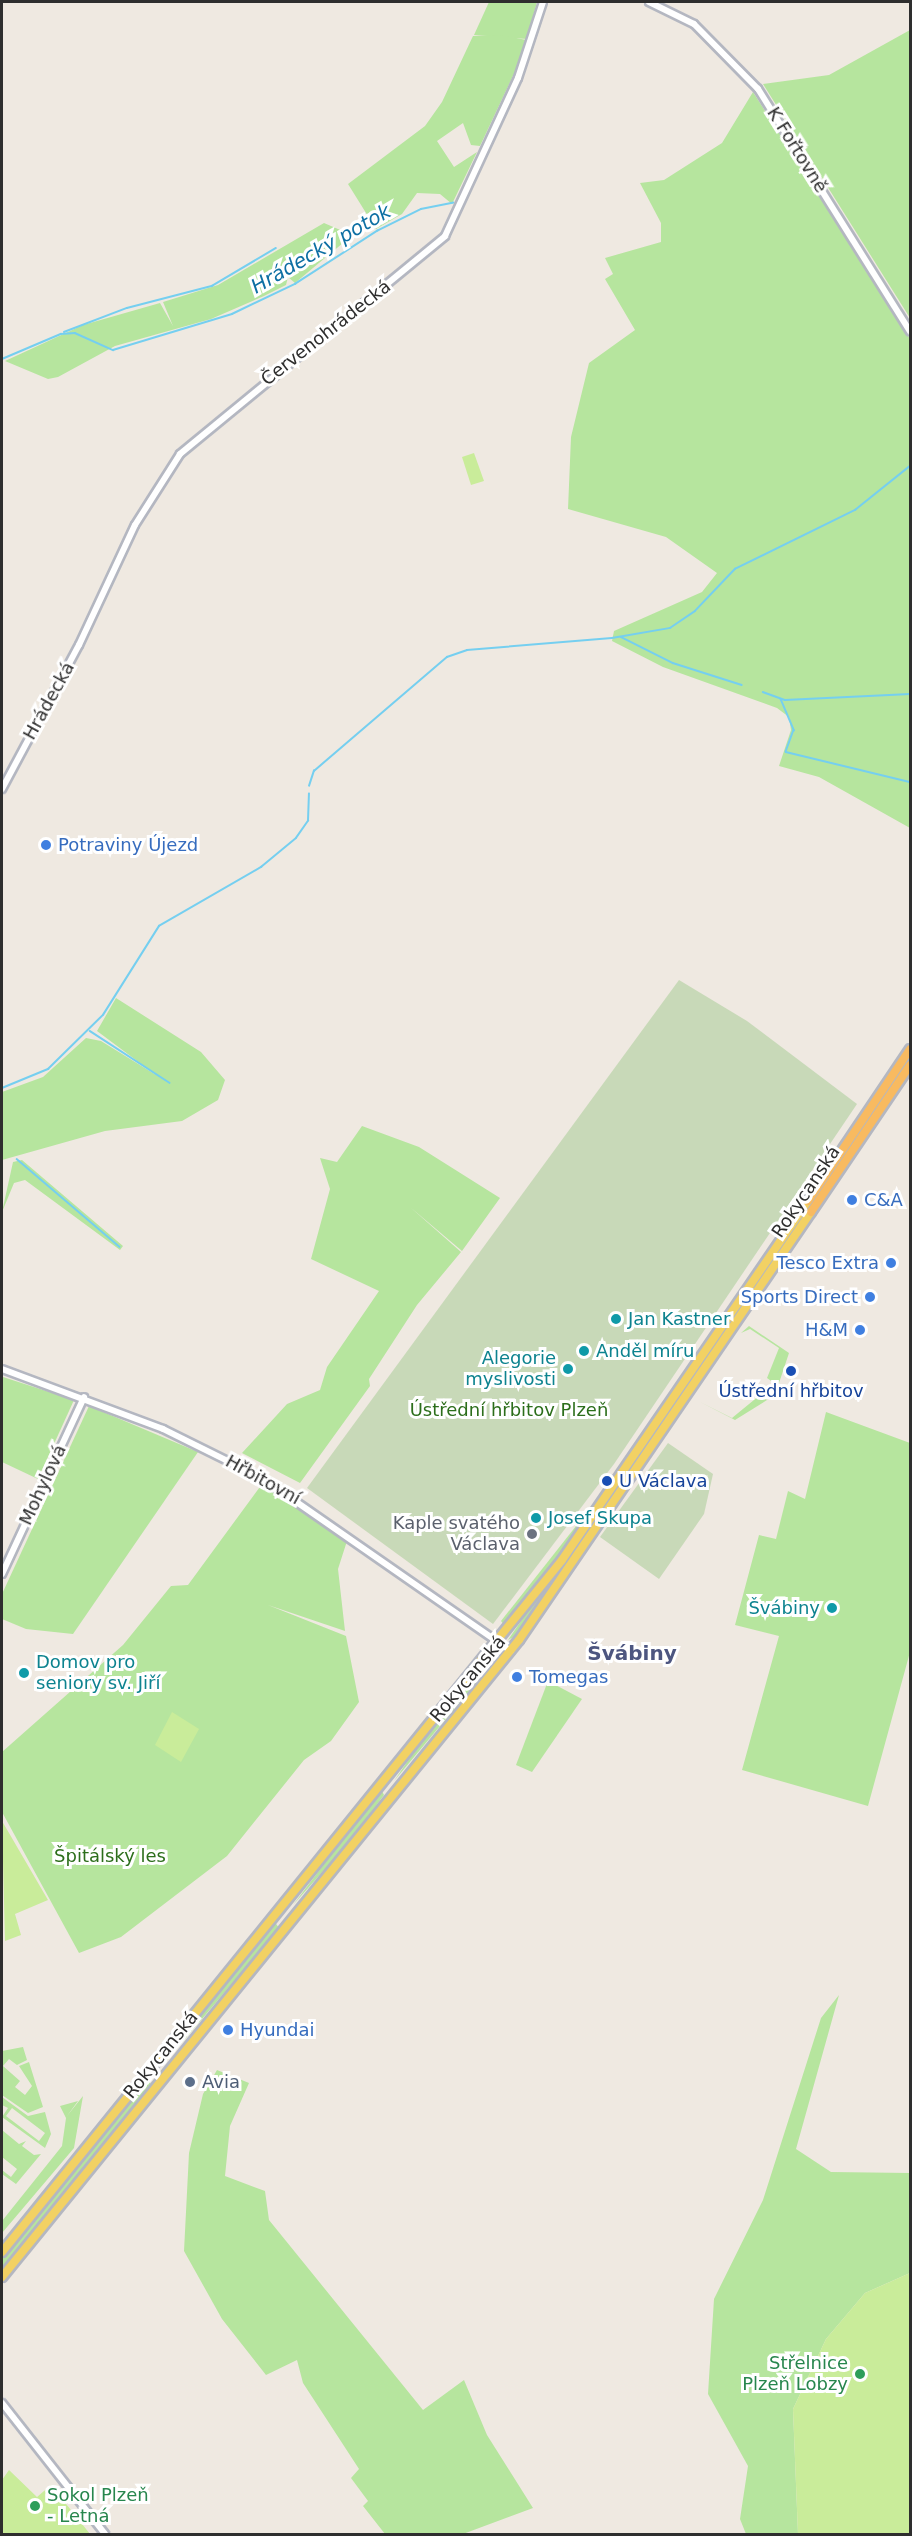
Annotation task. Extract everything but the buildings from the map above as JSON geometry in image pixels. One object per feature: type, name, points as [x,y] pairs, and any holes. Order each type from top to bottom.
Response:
[{"type":"highway","name":"Rokycanská","points":[[808,1201],[910,1049]]},
{"type":"highway","name":"Rokycanská","points":[[811,1212],[910,1065]]},
{"type":"main road","name":"Rokycanská","points":[[2,2252],[497,1641],[588,1525],[808,1201]]},
{"type":"main road","name":"Rokycanská","points":[[2,2277],[511,1651],[811,1212]]},
{"type":"street","name":"Červenohrádecká","points":[[79,645],[135,525],[186,447],[441,241],[518,78],[544,2]]},
{"type":"street","name":"K Fořtovně","points":[[649,2],[694,24],[758,89],[910,331]]},
{"type":"street","name":"Hrádecká","points":[[2,789],[79,645]]},
{"type":"street","name":"Hřbitovní","points":[[2,1369],[84,1396],[204,1448],[296,1498],[511,1651]]},
{"type":"street","name":"Mohylová","points":[[2,1574],[84,1396]]},
{"type":"street","points":[[2,2403],[105,2535]]},
{"type":"green space","points":[[489,2],[537,2],[527,39],[474,35]]},
{"type":"green space","points":[[910,30],[910,318],[763,84],[829,75]]},
{"type":"green space","points":[[502,35],[526,40],[527,46],[480,146],[471,145],[463,123],[437,141],[454,167],[477,152],[452,204],[440,194],[417,193],[402,214],[376,229],[348,184],[425,126],[442,102],[473,36]]},
{"type":"green space","points":[[753,92],[910,339],[910,828],[819,777],[779,766],[791,730],[789,717],[777,708],[663,667],[612,641],[614,631],[702,592],[717,573],[666,537],[568,509],[571,437],[589,363],[635,330],[605,279],[613,274],[605,258],[661,242],[661,223],[640,183],[664,180],[722,143]]},
{"type":"green space","points":[[324,223],[345,232],[343,243],[295,283],[288,277],[286,285],[264,296],[211,319],[115,346],[58,377],[48,379],[5,361],[83,325],[160,303],[173,326],[163,302],[218,285]]},
{"type":"green space","points":[[474,453],[484,481],[471,485],[462,457]]},
{"type":"green space","name":"Ústřední hřbitov Plzeň","points":[[679,980],[747,1021],[857,1104],[614,1464],[493,1624],[307,1488]]},
{"type":"green space","points":[[116,998],[201,1052],[225,1080],[218,1100],[182,1121],[105,1131],[2,1160],[2,1092],[43,1077],[86,1038],[101,1041],[156,1075],[97,1031]]},
{"type":"green space","points":[[362,1126],[419,1147],[500,1198],[462,1251],[410,1207],[461,1252],[417,1305],[369,1379],[370,1386],[300,1483],[242,1453],[287,1404],[320,1390],[327,1367],[379,1291],[311,1259],[330,1189],[320,1158],[337,1162]]},
{"type":"green space","points":[[22,1160],[123,1246],[120,1250],[25,1180],[14,1183],[2,1212],[13,1162]]},
{"type":"green space","points":[[734,1318],[519,1634],[508,1640],[727,1322]]},
{"type":"green space","points":[[749,1326],[789,1353],[778,1386],[767,1378],[779,1348],[750,1329],[741,1333]]},
{"type":"green space","points":[[3,1377],[74,1400],[38,1479],[2,1462]]},
{"type":"green space","points":[[760,1395],[767,1400],[735,1420],[700,1402],[732,1418]]},
{"type":"green space","points":[[89,1406],[198,1452],[73,1634],[26,1629],[2,1619],[2,1594]]},
{"type":"green space","points":[[826,1412],[910,1443],[910,1652],[868,1806],[742,1770],[779,1636],[735,1625],[759,1535],[776,1539],[788,1491],[805,1499]]},
{"type":"green space","points":[[668,1443],[713,1474],[704,1514],[659,1579],[600,1537]]},
{"type":"green space","points":[[610,1483],[556,1563],[505,1626],[501,1621]]},
{"type":"green space","name":"Špitálský les","points":[[262,1484],[347,1541],[338,1569],[345,1631],[268,1605],[346,1636],[359,1702],[331,1741],[304,1760],[227,1856],[121,1937],[79,1953],[2,1812],[2,1752],[123,1645],[171,1586],[188,1585]]},
{"type":"green space","points":[[495,1654],[496,1659],[394,1781],[431,1727]]},
{"type":"green space","points":[[548,1681],[582,1699],[532,1772],[516,1765]]},
{"type":"green space","points":[[172,1712],[199,1729],[181,1762],[155,1745]]},
{"type":"green space","points":[[381,1789],[384,1795],[349,1842],[293,1905]]},
{"type":"green space","points":[[2,1821],[48,1900],[15,1914],[21,1935],[5,1941]]},
{"type":"green space","points":[[274,1921],[279,1928],[163,2065],[163,2061]]},
{"type":"green space","points":[[839,1995],[796,2149],[831,2172],[910,2173],[910,2273],[865,2293],[826,2339],[793,2409],[798,2534],[746,2534],[740,2519],[748,2466],[708,2394],[714,2299],[763,2200],[821,2018]]},
{"type":"green space","points":[[23,2047],[27,2060],[17,2065],[9,2059],[3,2066],[20,2081],[15,2087],[25,2095],[32,2086],[19,2066],[29,2062],[43,2107],[28,2113],[2,2095],[2,2051]]},
{"type":"green space","points":[[217,2070],[249,2083],[230,2126],[225,2176],[265,2191],[269,2220],[423,2410],[464,2380],[487,2435],[533,2508],[463,2534],[385,2534],[363,2506],[368,2501],[351,2478],[359,2469],[303,2383],[297,2360],[266,2375],[222,2319],[184,2251],[189,2153],[203,2094]]},
{"type":"green space","points":[[148,2077],[151,2085],[2,2271],[2,2258]]},
{"type":"green space","points":[[83,2096],[74,2148],[2,2233],[2,2221],[62,2146],[66,2118],[60,2106],[78,2101],[67,2116]]},
{"type":"green space","points":[[2,2097],[28,2116],[45,2112],[51,2134],[45,2148],[2,2117],[8,2108],[2,2105]],"holes":[[[12,2108],[45,2133],[39,2141],[6,2116]]]},
{"type":"green space","points":[[2,2130],[19,2144],[26,2141],[22,2146],[34,2155],[41,2154],[16,2184],[2,2174],[2,2170],[11,2177],[17,2169],[2,2157]]},
{"type":"green space","name":"Střelnice Plzeň Lobzy","points":[[910,2273],[910,2534],[798,2534],[793,2409],[826,2339],[865,2293]]},
{"type":"green space","name":"Sokol Plzeň - Letná","points":[[9,2470],[37,2497],[51,2485],[90,2534],[2,2534],[2,2480]]},
{"type":"waterway","name":"Hrádecký potok","points":[[2,359],[61,334],[75,333],[113,350],[232,314],[295,284],[377,231],[421,209],[453,203]]},
{"type":"waterway","points":[[64,332],[127,308],[212,286],[276,248]]},
{"type":"waterway","points":[[309,786],[314,771],[447,657],[467,650],[612,638],[670,628],[695,611],[735,569],[855,510],[910,466]]},
{"type":"waterway","points":[[621,637],[673,663],[742,685]]},
{"type":"waterway","points":[[763,692],[785,700],[910,694]]},
{"type":"waterway","points":[[781,699],[794,730],[786,752],[910,782]]},
{"type":"waterway","points":[[2,1088],[48,1069],[103,1015],[159,926],[261,867],[296,838],[308,821],[309,794]]},
{"type":"waterway","points":[[90,1031],[170,1083]]},
{"type":"waterway","points":[[17,1159],[120,1247]]},
{"type":"place","name":"Potraviny Újezd","points":[[46,845]]},
{"type":"place","name":"C&A","points":[[852,1200]]},
{"type":"place","name":"Tesco Extra","points":[[891,1263]]},
{"type":"place","name":"Sports Direct","points":[[870,1297]]},
{"type":"place","name":"Jan Kastner","points":[[616,1319]]},
{"type":"place","name":"H&M","points":[[860,1330]]},
{"type":"place","name":"Anděl míru","points":[[584,1351]]},
{"type":"place","name":"Alegorie myslivosti","points":[[568,1369]]},
{"type":"place","name":"Ústřední hřbitov","points":[[791,1371]]},
{"type":"place","name":"U Václava","points":[[607,1481]]},
{"type":"place","name":"Josef Skupa","points":[[536,1518]]},
{"type":"place","name":"Kaple svatého Václava","points":[[532,1534]]},
{"type":"place","name":"Švábiny","points":[[832,1608]]},
{"type":"place","name":"Domov pro seniory sv. Jiří","points":[[24,1673]]},
{"type":"place","name":"Tomegas","points":[[517,1677]]},
{"type":"place","name":"Hyundai","points":[[228,2030]]},
{"type":"place","name":"Avia","points":[[190,2082]]},
{"type":"place","name":"Střelnice Plzeň Lobzy","points":[[860,2374]]},
{"type":"place","name":"Sokol Plzeň - Letná","points":[[35,2506]]},
{"type":"district","name":"Švábiny","points":[[632,1653]]}]
